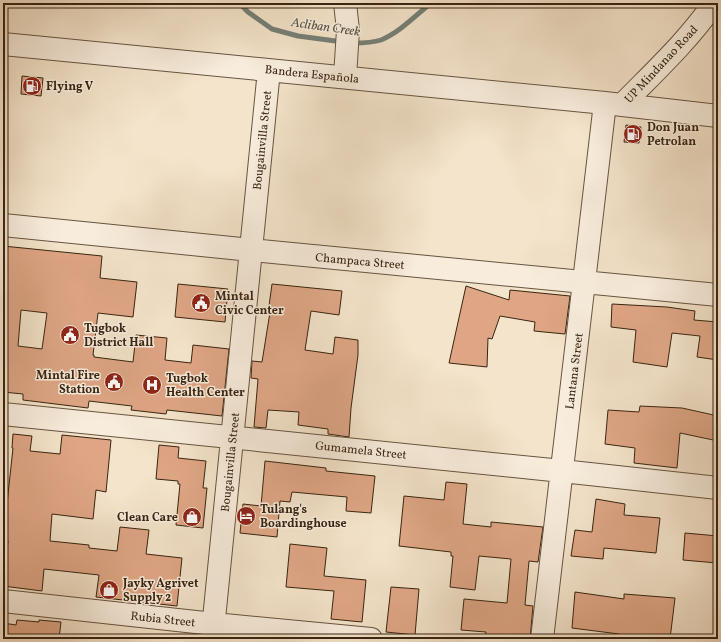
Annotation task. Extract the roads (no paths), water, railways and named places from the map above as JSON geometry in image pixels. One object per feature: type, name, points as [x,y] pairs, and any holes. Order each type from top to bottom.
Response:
[{"type":"street","points":[[345,3],[348,30],[345,77]]},
{"type":"street","name":"UP Mindanao Road","points":[[614,104],[689,35],[714,3]]},
{"type":"street","name":"Bandera Española","points":[[3,44],[614,104],[718,116]]},
{"type":"street","name":"Bougainvilla Street","points":[[213,632],[269,70]]},
{"type":"street","name":"Lantana Street","points":[[542,639],[584,282],[614,104]]},
{"type":"street","name":"Champaca Street","points":[[3,225],[718,295]]},
{"type":"street","name":"Gumamela Street","points":[[3,414],[562,470],[718,488]]},
{"type":"street","name":"Rubia Street","points":[[3,601],[213,632],[370,639]]},
{"type":"waterway","name":"Acliban Creek","points":[[239,3],[248,12],[272,29],[298,36],[343,42]]},
{"type":"waterway","name":"Acliban Creek","points":[[353,43],[374,42],[388,37],[431,3]]},
{"type":"place","name":"Flying V","points":[[32,86]]},
{"type":"place","name":"Don Juan Petrolan","points":[[633,134]]},
{"type":"place","name":"Mintal Civic Center","points":[[201,303]]},
{"type":"place","name":"Tugbok District Hall","points":[[70,335]]},
{"type":"place","name":"Mintal Fire Station","points":[[114,382]]},
{"type":"place","name":"Tugbok Health Center","points":[[152,385]]},
{"type":"place","name":"Tulang's Boardinghouse","points":[[246,516]]},
{"type":"place","name":"Clean Care","points":[[192,517]]},
{"type":"place","name":"Jayky Agrivet Supply 2","points":[[109,590]]}]
